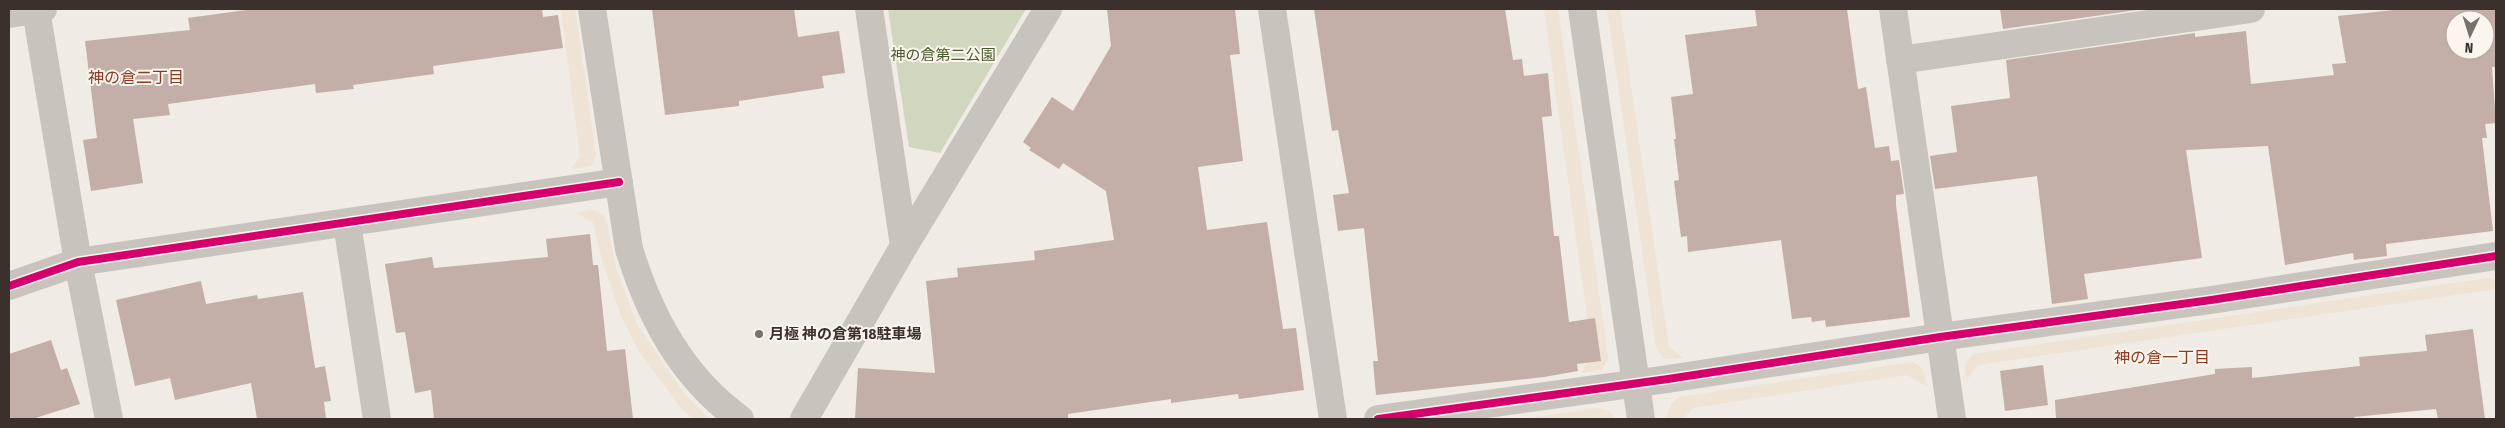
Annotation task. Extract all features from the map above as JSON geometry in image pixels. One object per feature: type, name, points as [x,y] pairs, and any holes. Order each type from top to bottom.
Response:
[{"type":"street","points":[[9,14],[40,9],[78,262],[109,419]]},
{"type":"street","points":[[592,9],[629,249],[650,308],[692,376],[713,398],[740,419]]},
{"type":"street","points":[[869,9],[904,246]]},
{"type":"street","points":[[804,419],[904,246],[1048,9]]},
{"type":"street","points":[[1272,9],[1333,419]]},
{"type":"street","points":[[1582,9],[1641,419]]},
{"type":"street","points":[[1893,9],[1952,419]]},
{"type":"street","points":[[1900,60],[2251,9]]},
{"type":"street","points":[[9,286],[78,262],[619,182]]},
{"type":"street","points":[[347,223],[377,419]]},
{"type":"street","points":[[1378,419],[1636,383],[1940,337],[2211,300],[2496,256]]},
{"type":"green space","name":"神の倉第二公園","points":[[888,9],[1026,9],[940,153],[909,147]]},
{"type":"shaded area","points":[[561,9],[575,9],[596,155],[591,166],[571,169],[580,156]]},
{"type":"shaded area","points":[[1544,9],[1558,9],[1608,356],[1605,366],[1601,370],[1582,373],[1592,352]]},
{"type":"shaded area","points":[[1607,9],[1620,9],[1669,347],[1683,358],[1664,359],[1656,347]]},
{"type":"shaded area","points":[[593,210],[604,215],[616,268],[637,324],[683,392],[709,419],[694,419],[681,408],[640,353],[621,316],[602,260],[593,222],[576,213]]},
{"type":"shaded area","points":[[2487,278],[2496,280],[2496,289],[1978,365],[1966,381],[1965,365],[1973,354]]},
{"type":"shaded area","points":[[1913,362],[1922,368],[1928,387],[1907,375],[1693,408],[1683,419],[1666,419],[1671,404],[1679,397]]},
{"type":"shaded area","points":[[1599,408],[1610,412],[1616,419],[1523,419]]},
{"type":"building","points":[[253,9],[542,9],[543,17],[558,15],[563,48],[433,66],[434,74],[353,85],[354,89],[316,93],[315,84],[168,104],[170,115],[133,119],[143,183],[91,191],[83,140],[97,138],[85,41],[190,30],[188,18]]},
{"type":"building","points":[[652,9],[794,9],[798,37],[839,31],[845,73],[822,76],[824,88],[739,101],[739,106],[665,115]]},
{"type":"building","points":[[1107,9],[1235,9],[1240,54],[1230,55],[1243,161],[1198,167],[1207,230],[1267,222],[1283,329],[1296,328],[1304,390],[1239,399],[1238,394],[1171,403],[1171,399],[1068,414],[1068,419],[855,419],[858,368],[935,373],[926,281],[958,277],[957,268],[1035,260],[1034,251],[1114,240],[1106,191],[1063,163],[1059,169],[1029,150],[1031,148],[1023,142],[1052,97],[1073,111],[1111,46]]},
{"type":"building","points":[[1314,9],[1505,9],[1513,60],[1522,59],[1524,76],[1548,73],[1552,116],[1542,117],[1554,236],[1559,236],[1569,322],[1595,318],[1601,361],[1577,364],[1578,371],[1544,377],[1376,395],[1373,361],[1378,361],[1364,228],[1338,231],[1333,195],[1349,193],[1338,130],[1332,131]]},
{"type":"building","points":[[1755,9],[1847,9],[1858,89],[1866,87],[1875,148],[1889,146],[1891,161],[1899,160],[1904,194],[1896,195],[1896,205],[1910,317],[1826,327],[1825,320],[1812,322],[1811,317],[1792,319],[1781,240],[1688,252],[1687,236],[1681,237],[1674,181],[1679,180],[1671,97],[1693,94],[1685,35],[1757,26]]},
{"type":"building","points":[[2000,9],[2144,9],[2003,29]]},
{"type":"building","points":[[2403,9],[2496,9],[2496,67],[2492,67],[2496,123],[2485,124],[2487,138],[2482,138],[2493,231],[2386,244],[2387,256],[2354,260],[2353,253],[2285,265],[2268,146],[2186,150],[2202,258],[2084,274],[2088,299],[2052,304],[2037,176],[1935,189],[1930,156],[1957,152],[1951,106],[2010,98],[2006,60],[2195,33],[2195,37],[2246,31],[2251,84],[2334,75],[2332,64],[2346,63],[2338,16]]},
{"type":"building","points":[[590,234],[593,265],[598,265],[607,351],[625,349],[633,419],[434,419],[431,390],[415,393],[405,332],[396,333],[385,264],[432,257],[434,268],[548,257],[546,239]]},
{"type":"building","points":[[201,281],[206,304],[257,295],[258,299],[303,292],[315,368],[325,366],[331,401],[324,402],[326,419],[257,419],[251,383],[175,400],[170,378],[135,386],[116,300]]},
{"type":"building","points":[[2473,329],[2485,419],[2438,419],[2436,409],[2354,417],[2355,419],[2056,419],[2055,400],[2215,374],[2215,369],[2252,367],[2252,378],[2360,366],[2359,357],[2427,351],[2425,335]]},
{"type":"building","points":[[51,340],[61,370],[67,368],[80,404],[32,419],[9,419],[9,354]]},
{"type":"building","points":[[2043,365],[2048,405],[2005,411],[2000,371]]},
{"type":"cycle path","points":[[9,286],[78,262],[619,182]]},
{"type":"cycle path","points":[[1378,419],[1668,379],[1940,337],[2211,300],[2496,256]]},
{"type":"place","name":"月極 神の倉第18駐車場","points":[[759,334]]},
{"type":"district","name":"神の倉二丁目","points":[[136,77]]},
{"type":"district","name":"神の倉一丁目","points":[[2162,357]]}]
